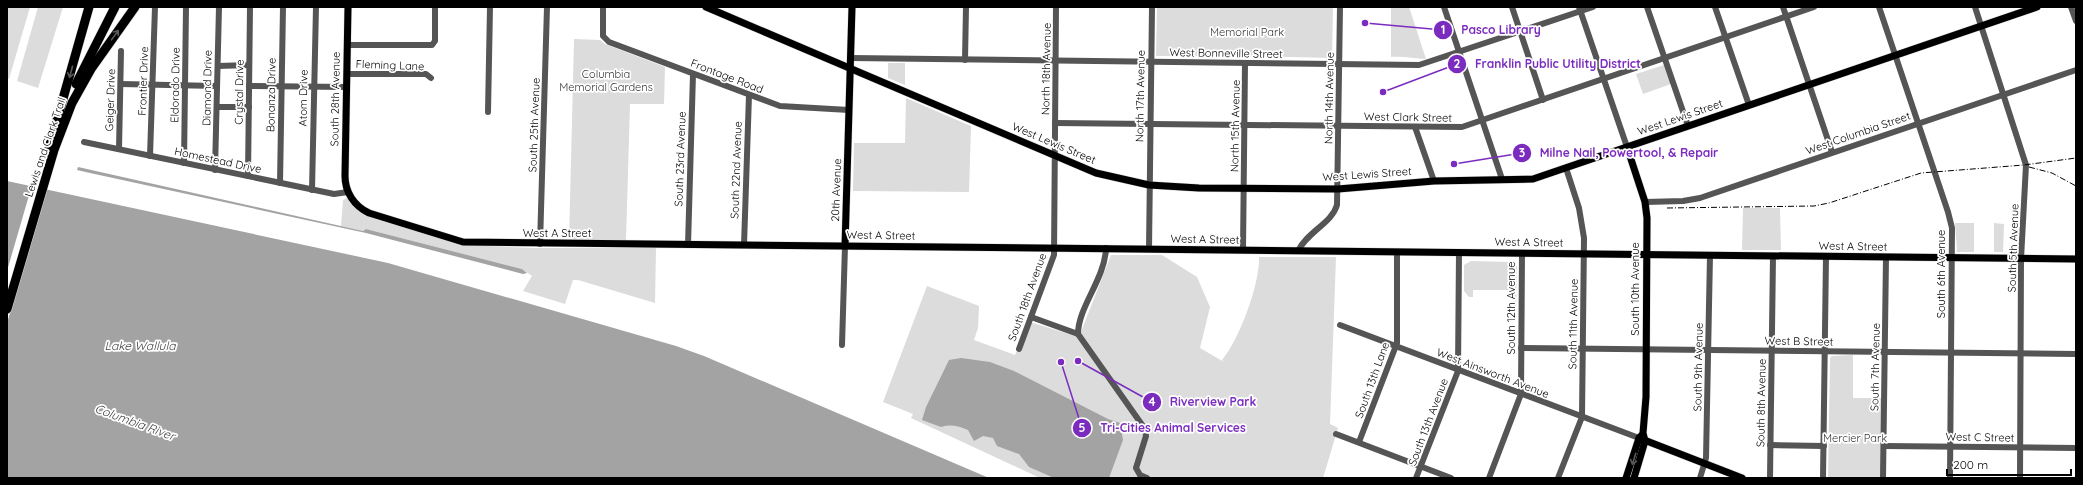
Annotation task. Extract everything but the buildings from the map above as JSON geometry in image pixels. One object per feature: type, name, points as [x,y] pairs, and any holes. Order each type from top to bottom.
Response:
[{"type":"highway","name":"Lewis and Clark Trail","points":[[7,309],[81,35],[90,7]]},
{"type":"highway","points":[[72,103],[82,68],[104,30],[115,7]]},
{"type":"highway","name":"Lewis and Clark Trail","points":[[7,289],[51,149],[72,103],[91,69],[135,7]]},
{"type":"main road","name":"South 28th Avenue","points":[[348,7],[345,176],[348,192]]},
{"type":"main road","name":"West Lewis Street","points":[[706,7],[1096,173],[1149,185],[1338,189],[1434,181],[1533,179],[2037,7]]},
{"type":"main road","name":"20th Avenue","points":[[846,246],[852,7]]},
{"type":"main road","name":"South 10th Avenue","points":[[1627,147],[1645,202],[1647,255],[1646,349],[1642,438],[1634,478]]},
{"type":"main road","name":"West A Street","points":[[348,192],[353,201],[365,211],[449,239],[477,243],[1106,248],[2076,259]]},
{"type":"main road","name":"South 10th Avenue","points":[[1626,478],[1642,438]]},
{"type":"main road","points":[[1642,438],[1742,478]]},
{"type":"street","name":"Frontier Drive","points":[[150,156],[155,7]]},
{"type":"street","name":"Eldorado Drive","points":[[184,163],[186,7]]},
{"type":"street","name":"Diamond Drive","points":[[215,170],[219,7]]},
{"type":"street","name":"Crystal Drive","points":[[248,176],[250,7]]},
{"type":"street","name":"Bonanza Drive","points":[[280,183],[283,7]]},
{"type":"street","name":"Atom Drive","points":[[312,190],[316,7]]},
{"type":"street","points":[[348,45],[434,44],[436,7]]},
{"type":"street","points":[[488,112],[490,7]]},
{"type":"street","name":"South 25th Avenue","points":[[540,244],[547,7]]},
{"type":"street","name":"Frontage Road","points":[[603,7],[604,38],[609,42],[749,95],[786,107],[849,110]]},
{"type":"street","points":[[965,60],[966,7]]},
{"type":"street","name":"North 18th Avenue","points":[[1055,156],[1056,7]]},
{"type":"street","name":"North 17th Avenue","points":[[1149,249],[1152,7]]},
{"type":"street","name":"North 14th Avenue","points":[[1298,251],[1305,238],[1335,210],[1338,189],[1340,7]]},
{"type":"street","points":[[1444,7],[1502,180]]},
{"type":"street","points":[[1512,7],[1543,100]]},
{"type":"street","name":"West Bonneville Street","points":[[851,58],[1419,65],[1520,32],[1580,9],[1593,7]]},
{"type":"street","points":[[1647,7],[1688,126]]},
{"type":"street","points":[[1715,7],[1749,105]]},
{"type":"street","points":[[1782,7],[1832,152]]},
{"type":"street","name":"West Clark Street","points":[[1055,124],[1459,128],[1814,7]]},
{"type":"street","name":"South 6th Avenue","points":[[1879,7],[1949,214],[1952,228],[1950,478]]},
{"type":"street","name":"South 5th Avenue","points":[[1975,7],[2026,165],[2021,259],[2020,478]]},
{"type":"street","points":[[2071,7],[2076,21]]},
{"type":"street","points":[[1580,9],[1627,147]]},
{"type":"street","name":"Geiger Drive","points":[[119,149],[122,51]]},
{"type":"street","name":"North 15th Avenue","points":[[1243,250],[1246,63]]},
{"type":"street","points":[[218,66],[249,65]]},
{"type":"street","name":"West Columbia Street","points":[[1645,202],[1696,199],[2076,70]]},
{"type":"street","name":"Fleming Lane","points":[[347,74],[426,74],[432,78]]},
{"type":"street","name":"South 23rd Avenue","points":[[688,245],[693,74]]},
{"type":"street","points":[[121,84],[217,86]]},
{"type":"street","points":[[249,86],[347,87]]},
{"type":"street","name":"South 22nd Avenue","points":[[744,245],[749,95]]},
{"type":"street","points":[[217,107],[249,107]]},
{"type":"street","points":[[1415,127],[1434,181]]},
{"type":"street","name":"Homestead Drive","points":[[84,142],[312,190],[334,194],[348,192]]},
{"type":"street","name":"South 18th Avenue","points":[[1019,349],[1054,255],[1055,156]]},
{"type":"street","name":"South 11th Avenue","points":[[1558,478],[1582,417],[1584,254],[1582,221],[1566,168]]},
{"type":"street","name":"20th Avenue","points":[[842,345],[846,246]]},
{"type":"street","points":[[1078,334],[1081,320],[1105,260],[1106,248]]},
{"type":"street","name":"South 13th Lane","points":[[1359,442],[1396,347],[1397,252]]},
{"type":"street","name":"South 13th Avenue","points":[[1416,478],[1458,370],[1459,252]]},
{"type":"street","name":"South 12th Avenue","points":[[1489,478],[1521,394],[1522,253]]},
{"type":"street","name":"South 9th Avenue","points":[[1700,478],[1705,464],[1710,255]]},
{"type":"street","name":"South 8th Avenue","points":[[1770,478],[1773,256]]},
{"type":"street","points":[[1824,478],[1826,256]]},
{"type":"street","name":"South 7th Avenue","points":[[1884,478],[1886,257]]},
{"type":"street","points":[[1031,318],[1078,334],[1145,429],[1146,436],[1136,468],[1140,475],[1147,478]]},
{"type":"street","name":"West Ainsworth Avenue","points":[[1340,325],[1582,417],[1642,438]]},
{"type":"street","name":"West B Street","points":[[1521,348],[2076,354]]},
{"type":"street","points":[[1336,434],[1451,478]]},
{"type":"street","points":[[1770,445],[1824,446]]},
{"type":"street","name":"West C Street","points":[[1884,446],[2076,448]]},
{"type":"green space","points":[[7,7],[30,7],[9,79],[7,79]]},
{"type":"green space","points":[[38,7],[63,7],[38,88],[17,81]]},
{"type":"green space","name":"Memorial Park","points":[[1157,7],[1333,7],[1332,58],[1156,56]]},
{"type":"green space","points":[[1391,7],[1409,7],[1426,59],[1391,57]]},
{"type":"green space","name":"Columbia Memorial Gardens","points":[[574,39],[600,40],[605,44],[665,67],[664,104],[630,104],[626,240],[569,241]]},
{"type":"green space","points":[[888,63],[905,63],[905,85],[888,78]]},
{"type":"green space","points":[[1664,65],[1671,84],[1643,94],[1636,74]]},
{"type":"green space","points":[[906,98],[971,126],[969,192],[853,191],[854,143],[905,143]]},
{"type":"green space","points":[[347,198],[355,208],[366,215],[464,245],[534,248],[656,248],[655,303],[578,280],[573,280],[565,304],[523,291],[532,276],[522,269],[366,229],[363,231],[341,226],[343,200]]},
{"type":"green space","points":[[1743,208],[1780,208],[1781,250],[1742,250]]},
{"type":"green space","points":[[1955,223],[1974,223],[1974,252],[1957,252]]},
{"type":"green space","points":[[1994,223],[2004,224],[2003,252],[1994,252]]},
{"type":"green space","points":[[1111,255],[1162,255],[1197,277],[1210,307],[1200,348],[1224,362],[1222,360],[1229,351],[1235,339],[1252,296],[1256,282],[1259,257],[1336,257],[1330,424],[1338,428],[1323,478],[1040,478],[911,418],[913,414],[883,402],[927,286],[979,306],[978,328],[974,340],[1015,355],[1030,322],[1079,337]]},
{"type":"green space","points":[[1471,261],[1510,262],[1517,266],[1516,318],[1514,318],[1514,290],[1473,290],[1473,297],[1469,297],[1464,291],[1464,265]]},
{"type":"green space","name":"Mercier Park","points":[[1853,355],[1853,398],[1881,398],[1881,478],[1828,478],[1830,358],[1832,356]]},
{"type":"water","points":[[78,167],[363,231],[366,229],[522,269],[527,273],[523,274],[366,233],[77,170]]},
{"type":"water","name":"Lake Wallula","points":[[7,181],[388,263],[676,346],[704,356],[989,478],[7,478]]},
{"type":"water","points":[[961,358],[990,362],[1014,371],[1108,419],[1120,423],[1123,440],[1109,478],[1054,478],[1029,467],[1019,454],[997,446],[993,438],[983,436],[974,441],[968,430],[951,426],[941,427],[922,420],[926,407],[949,360]]},
{"type":"pier","points":[[32,185],[47,188],[7,323],[7,271]]},
{"type":"railway","points":[[1667,208],[1814,206],[1829,203],[1921,173],[2024,165],[2076,158]]},
{"type":"railway","points":[[2029,167],[2052,173],[2076,186]]},
{"type":"place","name":"Pasco Library","points":[[1365,23]]},
{"type":"place","name":"Franklin Public Utility District","points":[[1383,92]]},
{"type":"place","name":"Milne Nail, Powertool, & Repair","points":[[1454,164]]},
{"type":"place","name":"Riverview Park","points":[[1078,361]]},
{"type":"place","name":"Tri-Cities Animal Services","points":[[1061,362]]},
{"type":"water label","name":"Columbia River","points":[[135,422]]}]
